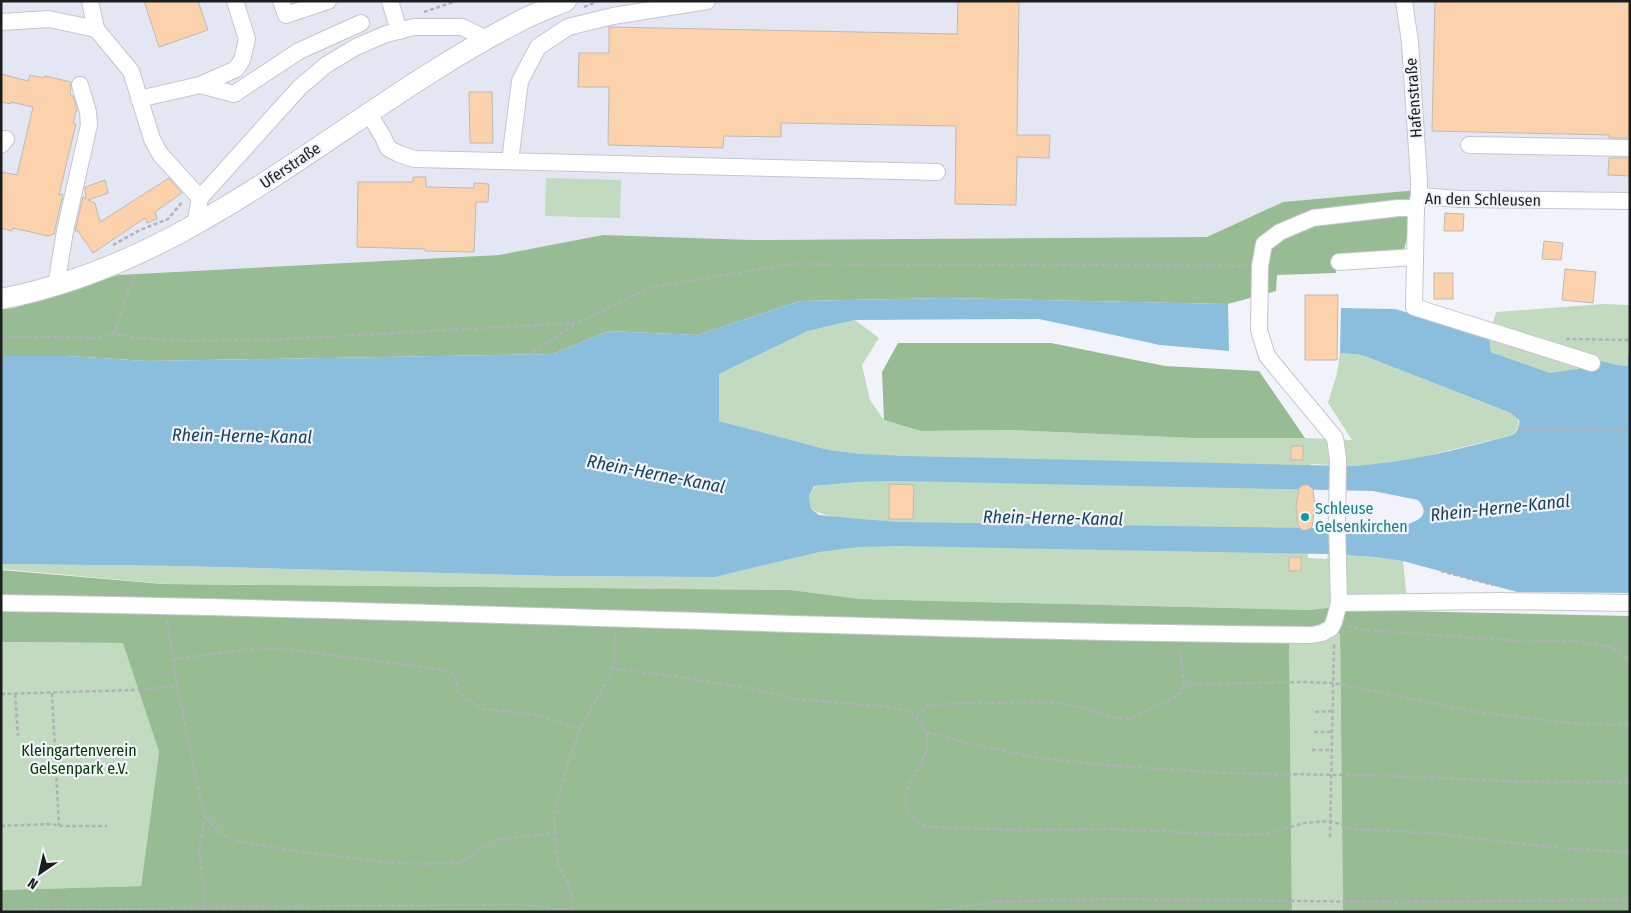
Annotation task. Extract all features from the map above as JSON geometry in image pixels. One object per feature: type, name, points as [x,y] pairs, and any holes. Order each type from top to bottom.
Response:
[{"type":"main road","name":"Uferstraße","points":[[1,299],[56,286],[108,268],[140,254],[195,225],[238,199],[429,73],[486,39],[526,18],[566,1]]},
{"type":"street","points":[[90,1],[96,29],[131,71],[152,139],[160,154],[200,198]]},
{"type":"street","points":[[139,98],[200,85],[236,69],[242,60],[247,39],[235,1]]},
{"type":"street","points":[[281,1],[286,15],[328,1]]},
{"type":"street","points":[[390,1],[399,31]]},
{"type":"street","points":[[510,161],[520,81],[538,47],[568,27],[613,16],[707,1]]},
{"type":"street","name":"Hafenstraße","points":[[1404,1],[1410,42],[1419,180],[1414,307],[1592,363]]},
{"type":"street","points":[[1,22],[49,19],[96,29]]},
{"type":"street","points":[[200,85],[234,94],[299,51],[361,23]]},
{"type":"street","points":[[195,225],[200,198],[300,87],[326,65],[356,47],[386,34],[414,27],[462,27],[486,39]]},
{"type":"street","points":[[56,286],[65,231],[89,125],[88,112],[80,85]]},
{"type":"street","points":[[368,112],[388,148],[415,159],[937,172]]},
{"type":"street","points":[[1469,145],[1630,148]]},
{"type":"street","name":"An den Schleusen","points":[[1332,625],[1339,603],[1337,558],[1338,459],[1335,438],[1267,356],[1259,330],[1260,266],[1264,244],[1280,232],[1313,218],[1398,208],[1417,202],[1459,199],[1630,201]]},
{"type":"street","points":[[1339,262],[1415,256]]},
{"type":"street","points":[[1339,603],[1500,601],[1630,603]]},
{"type":"street","points":[[1,603],[1178,634],[1311,635],[1322,633],[1332,625]]},
{"type":"path","points":[[114,334],[140,254]]},
{"type":"path","points":[[526,354],[578,322],[652,287],[792,264],[1260,266]]},
{"type":"path","points":[[1,336],[95,338],[114,334],[138,338],[187,340],[266,340],[578,322]]},
{"type":"path","points":[[1561,339],[1630,340]]},
{"type":"path","points":[[1518,429],[1630,430]]},
{"type":"path","points":[[164,606],[202,806],[205,815],[213,826],[224,835],[237,841],[269,848],[358,860],[420,864],[460,863],[496,840],[555,833]]},
{"type":"path","points":[[573,911],[568,883],[558,865],[554,814],[566,769],[580,729],[613,669],[616,619]]},
{"type":"path","points":[[1330,837],[1334,633],[1332,625],[1365,630],[1503,640],[1574,641],[1611,647],[1630,660]]},
{"type":"path","points":[[916,716],[928,706],[940,704],[1037,702],[1062,703],[1129,719],[1176,697],[1184,686],[1178,634]]},
{"type":"path","points":[[173,658],[259,648],[286,649],[427,668],[452,673],[456,678],[458,692],[466,699],[483,708],[540,715],[580,729]]},
{"type":"path","points":[[613,669],[681,677],[759,690],[796,699],[907,710],[916,716],[926,732],[928,742],[925,755],[906,793],[904,803],[908,813],[915,821],[931,827],[1019,830],[1114,829],[1241,835],[1268,834],[1304,823],[1330,821],[1355,829],[1433,833],[1563,848],[1630,852]]},
{"type":"path","points":[[1184,686],[1295,682],[1333,683],[1476,712],[1578,724],[1630,725]]},
{"type":"path","points":[[1,694],[134,690],[178,686]]},
{"type":"path","points":[[52,693],[58,826]]},
{"type":"path","points":[[15,694],[18,736]]},
{"type":"path","points":[[1315,712],[1333,711]]},
{"type":"path","points":[[926,732],[1034,757],[1077,763],[1225,773],[1332,774],[1526,782],[1630,782]]},
{"type":"path","points":[[1314,732],[1332,732]]},
{"type":"path","points":[[1312,750],[1332,750]]},
{"type":"path","points":[[205,815],[199,850],[206,907]]},
{"type":"path","points":[[1,826],[52,824],[58,826],[106,826]]},
{"type":"path","points":[[934,912],[990,902],[1115,899],[1391,902],[1630,900]]},
{"type":"path","points":[[1,910],[523,904],[578,912]]},
{"type":"shaded area","points":[[1,1],[1630,1],[1630,201],[1283,202],[1207,237],[752,240],[603,235],[499,255],[118,275],[1,289]]},
{"type":"green space","points":[[546,178],[621,180],[620,218],[545,216]]},
{"type":"green space","points":[[1418,190],[1404,250],[1335,257],[1336,273],[1277,275],[1276,291],[1228,304],[944,298],[800,301],[697,335],[609,331],[553,354],[147,361],[67,356],[1,356],[1,309],[14,308],[118,275],[499,255],[603,235],[752,240],[1207,237],[1283,202]]},
{"type":"green space","points":[[1603,304],[1630,305],[1630,355],[1628,356],[1628,366],[1593,359],[1591,367],[1550,373],[1491,352],[1489,336],[1496,312]]},
{"type":"green space","points":[[855,320],[879,338],[862,365],[870,400],[884,420],[921,431],[1012,430],[1192,438],[1352,440],[1328,403],[1337,373],[1340,353],[1362,355],[1511,413],[1517,417],[1519,426],[1513,435],[1401,462],[1348,466],[1311,464],[1308,485],[1299,488],[1296,507],[1298,526],[1302,530],[1307,530],[1308,558],[1327,559],[1328,554],[1403,561],[1408,610],[1356,610],[1345,606],[1309,610],[858,599],[791,590],[166,584],[1,569],[1,564],[179,566],[557,576],[715,577],[820,552],[859,547],[900,522],[841,518],[820,513],[811,509],[809,496],[815,486],[901,481],[863,454],[829,450],[719,421],[719,374],[808,331]]},
{"type":"green space","points":[[898,343],[1051,343],[1165,366],[1259,371],[1305,438],[1192,438],[1012,430],[921,431],[884,420],[882,372]]},
{"type":"green space","points":[[1,570],[163,584],[791,590],[859,599],[1309,610],[1345,606],[1356,610],[1630,616],[1630,912],[1343,912],[1340,633],[1289,634],[1292,912],[1,912],[1,890],[141,886],[159,752],[123,643],[1,642]]},
{"type":"green space","points":[[1340,633],[1343,912],[1292,912],[1289,634]]},
{"type":"green space","name":"Kleingartenverein Gelsenpark e.V.","points":[[1,642],[124,643],[159,752],[141,886],[1,890]]},
{"type":"water","name":"Rhein-Herne-Kanal","points":[[944,298],[1228,304],[1229,351],[1160,345],[1039,319],[855,320],[808,331],[719,374],[719,421],[829,450],[863,454],[1348,466],[1369,465],[1431,455],[1513,435],[1517,430],[1519,420],[1511,413],[1362,355],[1340,353],[1341,308],[1395,309],[1489,336],[1491,352],[1550,373],[1590,367],[1593,359],[1628,366],[1628,355],[1630,355],[1630,593],[1517,592],[1403,561],[1328,554],[900,546],[859,547],[820,552],[715,577],[557,576],[179,566],[1,564],[1,356],[67,356],[147,361],[553,354],[609,331],[697,335],[800,301]],"holes":[[[901,481],[1373,491],[1418,500],[1423,508],[1423,515],[1410,524],[1374,529],[900,522],[819,515],[811,509],[809,496],[814,486]]]},
{"type":"building","points":[[144,1],[198,1],[208,30],[159,47]]},
{"type":"building","points":[[958,1],[1019,1],[1017,135],[1050,135],[1049,158],[1017,157],[1016,205],[955,204],[956,126],[781,123],[781,137],[724,136],[723,148],[608,145],[609,87],[578,87],[579,53],[609,53],[609,27],[957,34]]},
{"type":"building","points":[[1435,1],[1630,1],[1630,138],[1609,138],[1609,135],[1432,131]]},
{"type":"building","points":[[1,74],[28,81],[30,75],[44,78],[45,76],[71,82],[70,95],[73,96],[77,108],[73,123],[76,124],[59,195],[63,194],[54,234],[48,236],[13,228],[12,231],[1,228],[1,172],[17,175],[33,107],[11,102],[11,104],[1,102]]},
{"type":"building","points":[[469,92],[492,92],[493,143],[470,143]]},
{"type":"building","points":[[1609,158],[1630,158],[1630,176],[1608,175]]},
{"type":"building","points":[[413,177],[426,177],[426,187],[474,188],[474,183],[489,184],[488,202],[476,202],[474,252],[357,247],[358,182],[413,182]]},
{"type":"building","points":[[169,178],[182,193],[155,212],[157,219],[147,223],[145,218],[93,253],[78,231],[75,231],[83,197],[86,199],[85,187],[105,180],[108,193],[88,200],[95,203],[100,222]]},
{"type":"building","points":[[1445,213],[1464,214],[1463,231],[1444,231]]},
{"type":"building","points":[[1544,241],[1563,243],[1561,260],[1542,259]]},
{"type":"building","points":[[1565,269],[1596,272],[1593,303],[1562,300]]},
{"type":"building","points":[[1434,273],[1453,273],[1453,299],[1434,299]]},
{"type":"building","points":[[1305,295],[1338,295],[1337,360],[1305,360]]},
{"type":"building","points":[[1291,446],[1303,446],[1303,460],[1291,460]]},
{"type":"building","points":[[889,484],[914,485],[913,519],[889,519]]},
{"type":"building","name":"Schleuse Gelsenkirchen","points":[[1303,485],[1308,485],[1313,489],[1315,506],[1312,527],[1307,530],[1302,530],[1298,526],[1296,507],[1299,488]]},
{"type":"building","points":[[1289,557],[1301,557],[1301,571],[1289,571]]},
{"type":"place","name":"Schleuse Gelsenkirchen","points":[[1305,517]]}]
